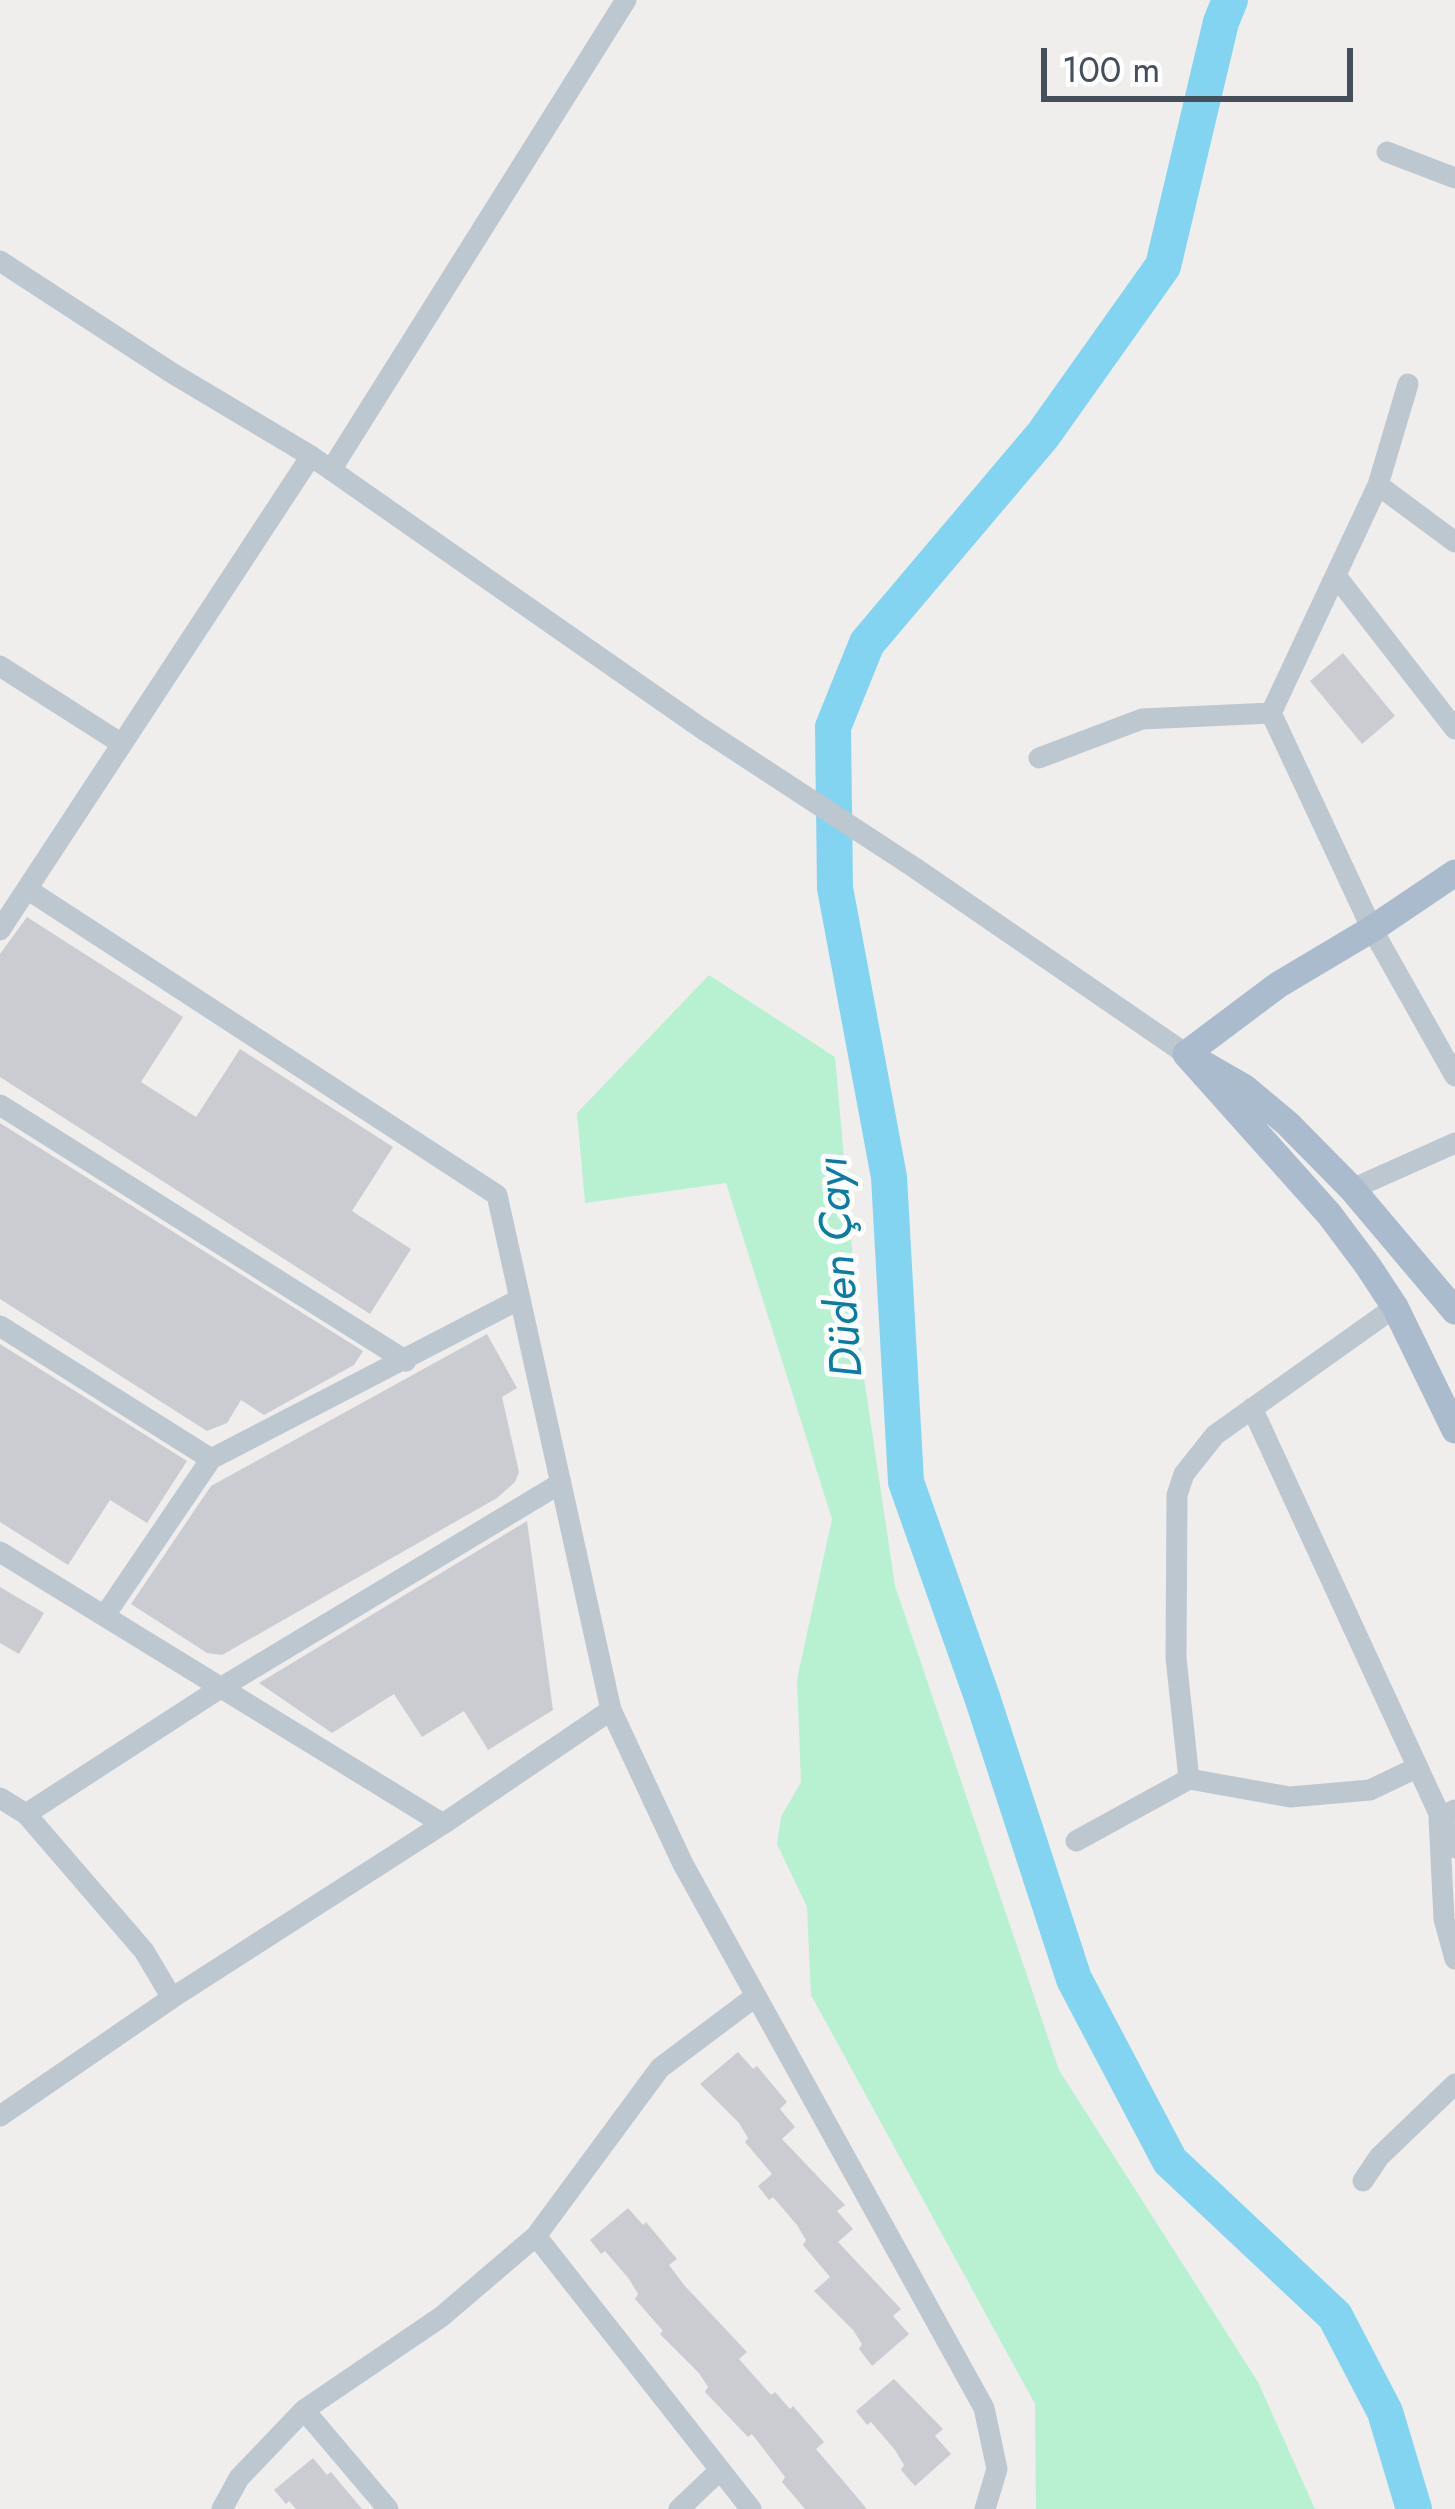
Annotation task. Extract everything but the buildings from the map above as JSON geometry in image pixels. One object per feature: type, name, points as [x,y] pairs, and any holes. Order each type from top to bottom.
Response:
[{"type":"main road","points":[[1186,1054],[1278,985],[1455,873]]},
{"type":"main road","points":[[1186,1054],[1245,1088],[1288,1124],[1352,1189],[1455,1311]]},
{"type":"main road","points":[[1186,1054],[1329,1214],[1395,1306],[1455,1430]]},
{"type":"street","points":[[331,470],[626,0]]},
{"type":"street","points":[[1388,152],[1455,178]]},
{"type":"street","points":[[0,261],[331,470],[1186,1054]]},
{"type":"street","points":[[1270,713],[1378,485],[1408,384]]},
{"type":"street","points":[[0,931],[310,456]]},
{"type":"street","points":[[1378,485],[1455,542]]},
{"type":"street","points":[[1336,576],[1455,729]]},
{"type":"street","points":[[0,666],[122,744]]},
{"type":"street","points":[[1039,758],[1142,719],[1270,713]]},
{"type":"street","points":[[1270,713],[1372,929],[1455,1076]]},
{"type":"street","points":[[27,889],[497,1195],[610,1710],[683,1864],[984,2408],[997,2470],[985,2509]]},
{"type":"street","points":[[0,1105],[406,1361]]},
{"type":"street","points":[[1352,1189],[1455,1143]]},
{"type":"street","points":[[105,1615],[211,1459],[520,1299]]},
{"type":"street","points":[[1189,1779],[1176,1658],[1177,1495],[1184,1474],[1215,1435],[1395,1306]]},
{"type":"street","points":[[0,1326],[211,1459]]},
{"type":"street","points":[[1252,1408],[1416,1768],[1447,1814],[1455,1848]]},
{"type":"street","points":[[26,1814],[222,1687],[561,1483]]},
{"type":"street","points":[[0,1552],[443,1824]]},
{"type":"street","points":[[0,2116],[610,1710]]},
{"type":"street","points":[[1076,1840],[1189,1779],[1290,1797],[1370,1790],[1416,1768]]},
{"type":"street","points":[[0,1798],[26,1814],[143,1951],[172,1998]]},
{"type":"street","points":[[1447,1814],[1444,1919],[1455,1959]]},
{"type":"street","points":[[222,2509],[239,2478],[304,2410],[440,2317],[536,2236],[661,2068],[756,1996]]},
{"type":"street","points":[[1363,2181],[1379,2157],[1455,2084]]},
{"type":"street","points":[[536,2236],[751,2509]]},
{"type":"street","points":[[304,2410],[388,2509]]},
{"type":"street","points":[[680,2509],[718,2471]]},
{"type":"green space","points":[[709,975],[835,1057],[863,1371],[895,1586],[1059,2070],[1258,2382],[1315,2509],[1036,2509],[1035,2404],[811,1995],[807,1907],[777,1844],[781,1817],[801,1782],[797,1679],[832,1519],[726,1183],[585,1203],[577,1113]]},
{"type":"waterway","name":"Düden Çayı","points":[[1230,0],[1163,266],[1043,435],[867,643],[833,727],[835,888],[889,1177],[906,1482],[1074,1979],[1170,2161],[1335,2316],[1385,2412],[1414,2509]]}]
